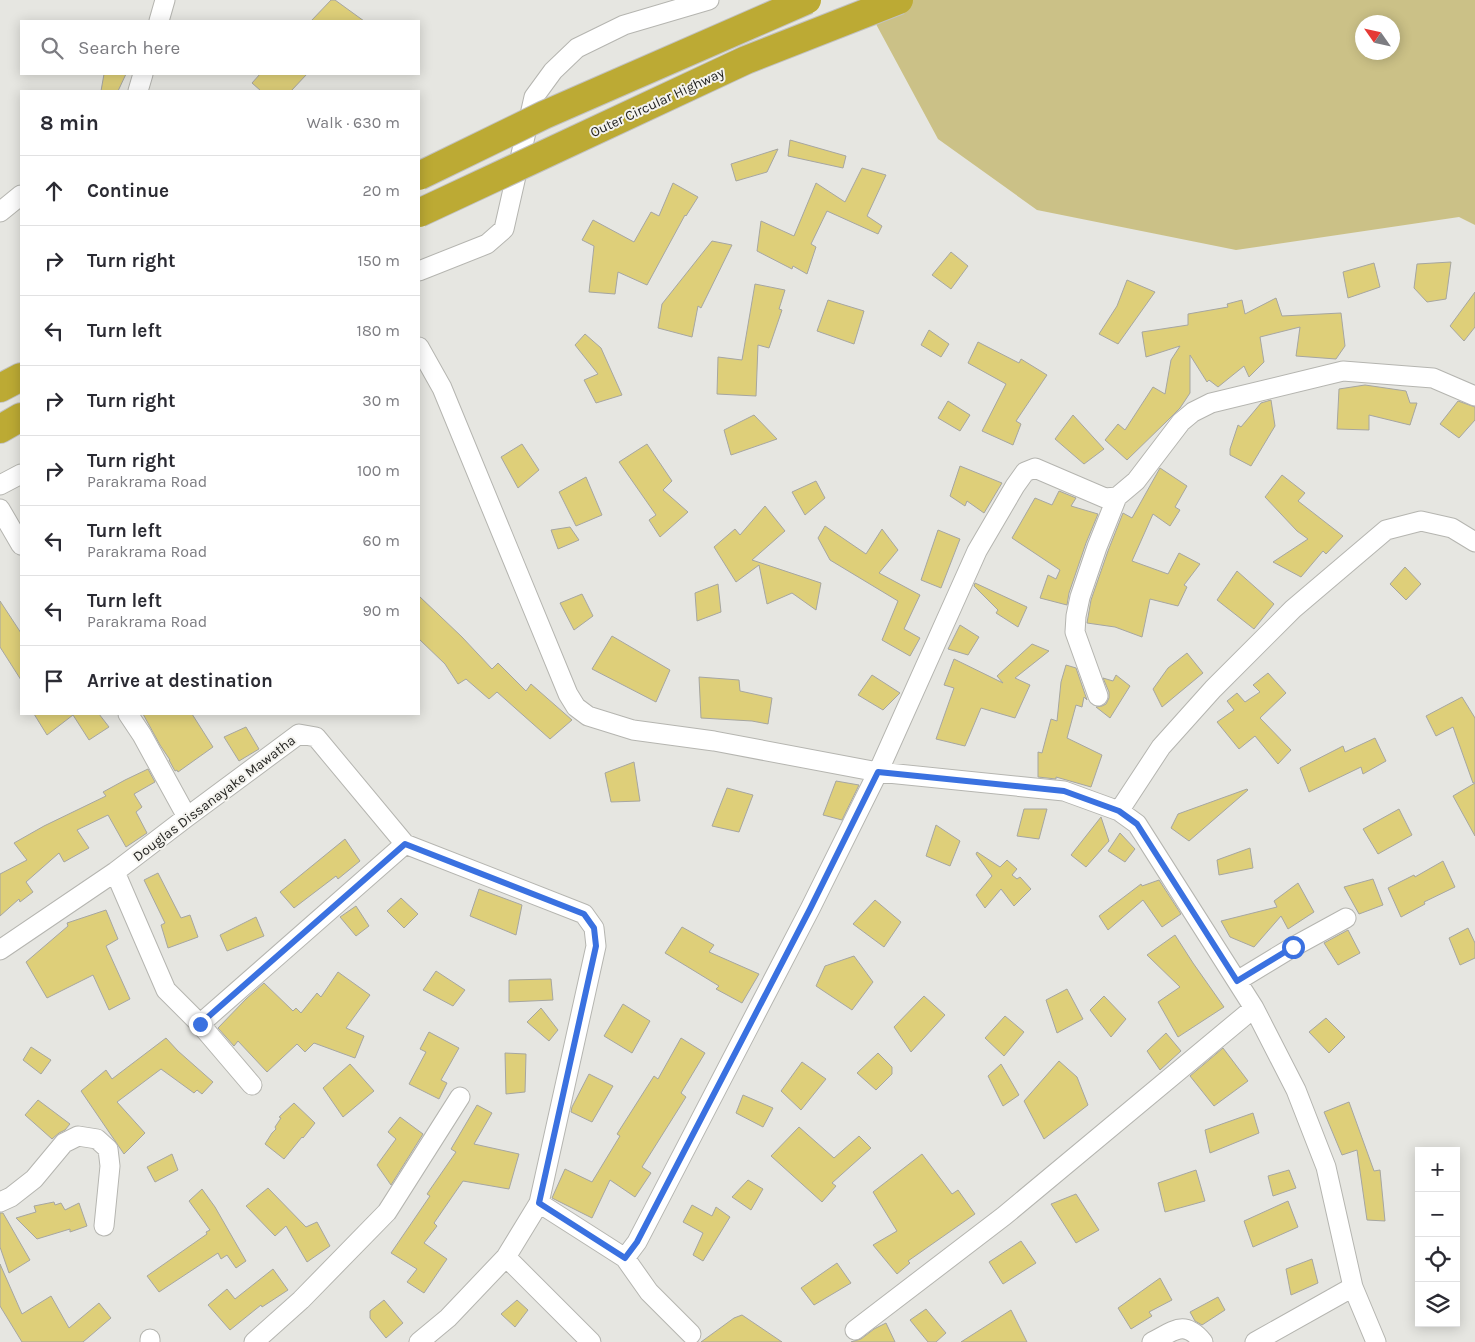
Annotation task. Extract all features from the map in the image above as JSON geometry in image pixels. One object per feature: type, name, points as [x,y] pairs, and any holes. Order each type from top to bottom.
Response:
[{"type":"highway","points":[[420,176],[544,115],[807,0]]},
{"type":"highway","name":"Outer Circular Highway","points":[[420,212],[746,60],[899,0]]},
{"type":"highway","points":[[0,388],[20,378]]},
{"type":"highway","points":[[0,429],[20,419]]},
{"type":"street","points":[[159,20],[165,0]]},
{"type":"street","points":[[420,271],[487,244],[504,229],[534,97],[553,71],[577,48],[624,25],[709,0]]},
{"type":"street","points":[[138,90],[143,75]]},
{"type":"street","points":[[0,212],[20,196]]},
{"type":"street","points":[[420,349],[442,388],[568,694],[576,707],[588,716],[633,730],[714,741],[878,772],[1064,791],[1119,811],[1137,824],[1254,1008],[1296,1090],[1326,1167],[1354,1287],[1376,1342]]},
{"type":"street","points":[[625,1258],[637,1242],[810,909],[878,772],[977,551],[1015,486],[1026,472],[1035,468],[1105,498],[1117,496],[1136,481],[1181,422],[1193,412],[1211,403],[1343,371],[1433,378],[1475,396]]},
{"type":"street","points":[[0,485],[20,475]]},
{"type":"street","points":[[1098,696],[1075,632],[1076,616],[1080,597],[1097,547],[1117,496]]},
{"type":"street","points":[[0,509],[20,543]]},
{"type":"street","points":[[1119,811],[1161,747],[1213,689],[1293,609],[1386,530],[1421,521],[1452,528],[1475,542]]},
{"type":"street","points":[[129,715],[142,735],[187,817]]},
{"type":"street","name":"Douglas Dissanayake Mawatha","points":[[0,950],[115,872],[299,734],[316,737],[405,844]]},
{"type":"street","points":[[200,1024],[405,844],[584,914],[594,928],[596,946],[539,1203],[506,1257],[448,1318],[419,1342]]},
{"type":"street","points":[[115,872],[166,990],[200,1024],[252,1084]]},
{"type":"street","points":[[1237,981],[1346,918]]},
{"type":"street","points":[[855,1330],[1004,1216],[1254,1008]]},
{"type":"street","points":[[254,1342],[301,1300],[387,1212],[460,1097]]},
{"type":"street","points":[[0,1202],[11,1197],[34,1179],[64,1143],[78,1136],[97,1139],[108,1149],[110,1166],[104,1226]]},
{"type":"street","points":[[539,1203],[625,1258],[649,1292],[691,1334]]},
{"type":"street","points":[[506,1257],[592,1342]]},
{"type":"street","points":[[1255,1342],[1354,1287]]},
{"type":"street","points":[[1152,1342],[1182,1328],[1189,1330],[1203,1342]]},
{"type":"shaded area","points":[[863,0],[1475,0],[1475,225],[1459,217],[1236,250],[1037,210],[938,139]]},
{"type":"building","points":[[331,0],[335,0],[363,20],[312,20]]},
{"type":"building","points":[[104,75],[126,75],[118,90],[101,90]]},
{"type":"building","points":[[259,75],[306,75],[292,90],[260,90],[252,83]]},
{"type":"building","points":[[790,140],[846,156],[843,168],[788,156]]},
{"type":"building","points":[[778,149],[767,172],[736,181],[731,164]]},
{"type":"building","points":[[862,168],[886,175],[867,216],[882,226],[878,234],[827,211],[811,244],[816,247],[807,274],[793,266],[792,269],[757,251],[761,221],[794,236],[816,183],[845,202]]},
{"type":"building","points":[[673,183],[698,197],[685,215],[647,285],[618,272],[615,294],[589,292],[594,246],[582,240],[593,220],[634,242],[651,212],[659,216]]},
{"type":"building","points":[[712,241],[732,245],[701,308],[698,306],[692,337],[658,328],[662,304]]},
{"type":"building","points":[[951,252],[968,266],[951,289],[932,275]]},
{"type":"building","points":[[1451,262],[1446,299],[1427,302],[1414,288],[1417,264]]},
{"type":"building","points":[[1374,263],[1380,287],[1348,298],[1343,272]]},
{"type":"building","points":[[1127,280],[1155,292],[1118,344],[1099,334],[1117,306]]},
{"type":"building","points":[[755,284],[785,290],[779,309],[782,310],[769,348],[758,345],[756,396],[717,394],[718,357],[742,360]]},
{"type":"building","points":[[1475,292],[1475,327],[1464,341],[1450,326]]},
{"type":"building","points":[[1276,298],[1282,316],[1341,313],[1345,346],[1336,359],[1296,356],[1300,327],[1260,337],[1264,362],[1249,377],[1244,366],[1218,387],[1209,380],[1207,382],[1190,355],[1190,393],[1180,408],[1168,420],[1127,460],[1105,440],[1118,424],[1125,430],[1153,387],[1165,394],[1171,360],[1180,346],[1146,357],[1142,332],[1188,325],[1188,314],[1228,307],[1227,304],[1242,300],[1245,314]]},
{"type":"building","points":[[828,300],[864,311],[854,344],[817,331]]},
{"type":"building","points":[[929,330],[949,344],[941,357],[921,345]]},
{"type":"building","points":[[585,334],[601,348],[622,395],[596,403],[584,380],[598,374],[575,345]]},
{"type":"building","points":[[978,342],[1019,363],[1021,359],[1047,375],[1016,421],[1021,424],[1013,445],[982,431],[1006,384],[968,363]]},
{"type":"building","points":[[1365,385],[1406,391],[1410,403],[1417,403],[1410,425],[1369,415],[1369,430],[1337,429],[1339,389]]},
{"type":"building","points":[[1271,400],[1275,426],[1251,466],[1230,455],[1230,449],[1238,425],[1241,427],[1261,403]]},
{"type":"building","points":[[948,401],[970,415],[960,431],[938,418]]},
{"type":"building","points":[[1458,401],[1475,407],[1475,420],[1459,438],[1440,424]]},
{"type":"building","points":[[754,415],[777,439],[731,455],[724,430]]},
{"type":"building","points":[[1073,415],[1104,449],[1084,464],[1055,439]]},
{"type":"building","points":[[522,444],[539,470],[518,488],[501,457]]},
{"type":"building","points":[[647,444],[672,481],[663,490],[688,512],[660,537],[649,520],[656,515],[619,462]]},
{"type":"building","points":[[960,466],[1002,483],[984,513],[967,501],[965,506],[950,496]]},
{"type":"building","points":[[1160,468],[1187,486],[1175,507],[1180,510],[1170,526],[1153,514],[1132,561],[1168,574],[1179,553],[1200,564],[1184,585],[1187,587],[1178,606],[1150,599],[1142,637],[1115,627],[1087,623],[1091,600],[1123,513],[1132,518]]},
{"type":"building","points":[[1282,475],[1305,493],[1298,501],[1343,536],[1326,554],[1323,551],[1301,577],[1273,562],[1308,539],[1297,531],[1265,497]]},
{"type":"building","points":[[586,477],[602,515],[576,526],[559,492]]},
{"type":"building","points":[[816,481],[825,498],[805,515],[792,492]]},
{"type":"building","points":[[1059,491],[1076,498],[1071,506],[1098,514],[1086,543],[1069,593],[1067,605],[1040,598],[1048,575],[1056,579],[1060,570],[1012,538],[1035,498],[1052,505]]},
{"type":"building","points":[[765,506],[785,531],[752,560],[821,583],[816,610],[792,593],[767,604],[759,565],[736,582],[714,547],[735,529],[740,535]]},
{"type":"building","points":[[825,526],[866,554],[882,529],[898,550],[879,573],[920,595],[904,629],[920,638],[910,656],[882,640],[898,601],[830,560],[818,538]]},
{"type":"building","points":[[570,527],[579,540],[558,549],[551,530]]},
{"type":"building","points":[[938,530],[960,539],[941,588],[921,580]]},
{"type":"building","points":[[1405,567],[1421,584],[1406,600],[1390,584]]},
{"type":"building","points":[[1237,571],[1274,604],[1254,629],[1217,600]]},
{"type":"building","points":[[975,583],[1027,607],[1018,627],[996,613],[998,610],[974,586]]},
{"type":"building","points":[[718,584],[721,612],[697,621],[695,593]]},
{"type":"building","points":[[582,594],[593,616],[574,630],[560,603]]},
{"type":"building","points":[[420,597],[492,669],[498,663],[526,691],[531,684],[572,720],[550,739],[497,692],[489,699],[466,679],[458,684],[445,664],[420,640]]},
{"type":"building","points":[[0,601],[20,631],[20,678],[0,647]]},
{"type":"building","points":[[960,625],[979,637],[968,655],[948,649]]},
{"type":"building","points":[[612,636],[670,670],[656,702],[592,669]]},
{"type":"building","points":[[1032,644],[1049,651],[1015,678],[1030,685],[1015,718],[981,708],[965,746],[936,739],[954,688],[944,685],[954,659],[1003,683],[997,676]]},
{"type":"building","points":[[1187,653],[1203,673],[1162,707],[1153,689],[1168,668]]},
{"type":"building","points":[[1066,665],[1076,668],[1087,700],[1084,697],[1082,707],[1076,705],[1067,738],[1102,755],[1091,787],[1056,777],[1056,779],[1038,777],[1038,752],[1042,753],[1051,719],[1057,721],[1061,682]]},
{"type":"building","points":[[1268,673],[1286,693],[1260,718],[1291,750],[1278,764],[1255,736],[1239,749],[1217,722],[1234,710],[1227,701],[1237,693],[1245,702],[1260,692],[1253,685]]},
{"type":"building","points":[[872,675],[900,693],[883,710],[858,695]]},
{"type":"building","points":[[1116,675],[1130,686],[1110,718],[1096,707],[1106,704],[1109,698],[1109,692],[1103,678],[1113,681]]},
{"type":"building","points":[[699,677],[739,680],[740,691],[772,698],[768,724],[752,721],[701,718]]},
{"type":"building","points":[[1462,697],[1475,718],[1475,782],[1473,783],[1453,727],[1436,736],[1426,716]]},
{"type":"building","points":[[35,715],[73,715],[47,735]]},
{"type":"building","points":[[73,715],[100,715],[109,727],[89,740]]},
{"type":"building","points":[[144,715],[193,715],[213,747],[178,772],[177,770],[175,771]]},
{"type":"building","points":[[246,727],[259,749],[239,761],[224,737]]},
{"type":"building","points":[[1375,738],[1386,761],[1363,774],[1361,767],[1309,792],[1300,768],[1343,746],[1345,752]]},
{"type":"building","points":[[634,762],[640,801],[611,802],[605,773]]},
{"type":"building","points":[[148,769],[155,782],[134,794],[142,807],[136,812],[147,833],[126,847],[108,815],[77,830],[89,848],[64,862],[59,853],[26,882],[33,892],[20,902],[19,899],[0,916],[0,874],[27,860],[14,843],[106,796],[103,792]]},
{"type":"building","points":[[836,781],[859,785],[842,820],[823,815]]},
{"type":"building","points":[[1475,783],[1475,836],[1453,796]]},
{"type":"building","points":[[727,788],[753,795],[739,832],[712,826]]},
{"type":"building","points":[[1247,789],[1189,841],[1171,828],[1178,814]]},
{"type":"building","points":[[1024,809],[1047,809],[1039,839],[1017,836]]},
{"type":"building","points":[[1399,809],[1412,835],[1378,854],[1363,829]]},
{"type":"building","points":[[1101,817],[1109,841],[1086,867],[1071,855]]},
{"type":"building","points":[[936,825],[960,841],[950,866],[926,856]]},
{"type":"building","points":[[1120,833],[1135,849],[1125,862],[1108,851]]},
{"type":"building","points":[[345,839],[360,861],[338,879],[336,876],[294,908],[280,892]]},
{"type":"building","points":[[1250,848],[1253,868],[1219,875],[1217,860]]},
{"type":"building","points":[[977,852],[1000,867],[1007,860],[1017,869],[1012,875],[1017,879],[1020,877],[1031,889],[1014,906],[1001,889],[985,908],[976,895],[992,876],[976,854]]},
{"type":"building","points":[[1443,861],[1455,887],[1424,902],[1425,904],[1401,917],[1388,888],[1414,875],[1415,877]]},
{"type":"building","points":[[158,873],[181,918],[190,915],[198,937],[168,948],[161,925],[165,923],[144,880]]},
{"type":"building","points":[[1373,879],[1383,905],[1359,914],[1344,887]]},
{"type":"building","points":[[1159,880],[1181,914],[1162,927],[1143,900],[1108,930],[1099,916],[1141,884],[1142,886]]},
{"type":"building","points":[[1298,883],[1314,912],[1288,929],[1281,916],[1254,947],[1230,937],[1221,921],[1277,907],[1274,901]]},
{"type":"building","points":[[479,889],[522,905],[516,935],[470,916]]},
{"type":"building","points":[[401,898],[418,914],[404,928],[387,911]]},
{"type":"building","points":[[875,900],[901,922],[884,947],[853,924]]},
{"type":"building","points":[[356,906],[369,926],[356,936],[340,917]]},
{"type":"building","points":[[106,910],[118,939],[106,946],[130,999],[109,1010],[93,975],[47,998],[26,962],[68,926],[67,923]]},
{"type":"building","points":[[256,917],[264,936],[227,951],[220,935]]},
{"type":"building","points":[[682,927],[714,945],[709,952],[759,974],[742,1003],[716,989],[719,986],[665,953]]},
{"type":"building","points":[[1468,928],[1475,943],[1475,958],[1460,965],[1449,938]]},
{"type":"building","points":[[1348,930],[1360,953],[1338,965],[1324,943]]},
{"type":"building","points":[[1175,935],[1224,1007],[1178,1037],[1158,1002],[1180,987],[1147,955]]},
{"type":"building","points":[[854,956],[873,982],[852,1010],[816,986],[825,966]]},
{"type":"building","points":[[436,971],[465,990],[453,1006],[423,990]]},
{"type":"building","points":[[338,972],[370,995],[346,1028],[364,1036],[355,1058],[314,1043],[305,1052],[297,1044],[267,1072],[238,1041],[234,1046],[218,1028],[264,983],[293,1011],[296,1008],[301,1013],[317,993],[321,997]]},
{"type":"building","points":[[551,979],[553,1000],[509,1002],[509,980]]},
{"type":"building","points":[[1067,989],[1083,1019],[1057,1033],[1046,1000]]},
{"type":"building","points":[[924,996],[945,1015],[911,1052],[894,1027]]},
{"type":"building","points":[[1104,996],[1126,1019],[1111,1037],[1090,1010]]},
{"type":"building","points":[[623,1004],[650,1021],[632,1053],[604,1036]]},
{"type":"building","points":[[541,1008],[558,1030],[549,1041],[527,1022]]},
{"type":"building","points":[[1005,1016],[1024,1032],[1004,1056],[985,1038]]},
{"type":"building","points":[[1326,1018],[1345,1037],[1329,1053],[1309,1032]]},
{"type":"building","points":[[429,1032],[459,1048],[441,1080],[447,1083],[439,1099],[409,1084],[426,1052],[420,1049]]},
{"type":"building","points":[[1166,1033],[1181,1051],[1160,1070],[1147,1051]]},
{"type":"building","points":[[166,1038],[213,1082],[202,1094],[197,1090],[194,1093],[161,1069],[117,1102],[145,1133],[124,1154],[81,1091],[106,1070],[112,1079]]},
{"type":"building","points":[[681,1038],[705,1053],[681,1093],[686,1097],[642,1167],[651,1173],[635,1197],[610,1180],[592,1218],[552,1198],[565,1169],[592,1182],[620,1136],[617,1134],[654,1076],[658,1079]]},
{"type":"building","points":[[31,1047],[51,1060],[41,1074],[23,1060]]},
{"type":"building","points":[[1223,1048],[1248,1081],[1214,1106],[1190,1076]]},
{"type":"building","points":[[505,1053],[526,1054],[525,1092],[506,1094]]},
{"type":"building","points":[[878,1053],[892,1067],[892,1074],[876,1090],[857,1073]]},
{"type":"building","points":[[1059,1061],[1077,1077],[1088,1105],[1044,1139],[1024,1101]]},
{"type":"building","points":[[802,1062],[826,1079],[801,1110],[781,1091]]},
{"type":"building","points":[[350,1064],[374,1091],[343,1117],[323,1088]]},
{"type":"building","points":[[1001,1064],[1019,1095],[1003,1106],[988,1076]]},
{"type":"building","points":[[589,1074],[613,1086],[592,1122],[571,1112]]},
{"type":"building","points":[[743,1095],[773,1108],[763,1127],[736,1113]]},
{"type":"building","points":[[38,1100],[70,1124],[52,1139],[25,1115]]},
{"type":"building","points":[[1349,1102],[1374,1171],[1380,1170],[1385,1221],[1367,1220],[1357,1150],[1342,1155],[1324,1112]]},
{"type":"building","points":[[294,1103],[315,1123],[284,1159],[265,1144],[276,1129],[275,1127],[281,1118],[279,1117]]},
{"type":"building","points":[[477,1105],[492,1113],[474,1144],[519,1154],[509,1189],[463,1181],[434,1223],[437,1226],[424,1243],[447,1259],[424,1293],[407,1282],[417,1269],[391,1253],[430,1196],[427,1194],[456,1152],[451,1149]]},
{"type":"building","points":[[1253,1113],[1259,1133],[1210,1153],[1205,1130]]},
{"type":"building","points":[[400,1117],[423,1134],[391,1185],[377,1165],[396,1139],[388,1132]]},
{"type":"building","points":[[799,1127],[834,1158],[859,1136],[871,1148],[832,1183],[836,1186],[822,1202],[771,1156]]},
{"type":"building","points":[[172,1154],[178,1170],[155,1182],[147,1167]]},
{"type":"building","points":[[922,1154],[952,1194],[958,1190],[975,1214],[908,1261],[910,1263],[897,1274],[873,1245],[897,1231],[873,1192]]},
{"type":"building","points":[[1196,1170],[1205,1201],[1165,1212],[1158,1183]]},
{"type":"building","points":[[1289,1170],[1296,1188],[1273,1196],[1268,1176]]},
{"type":"building","points":[[748,1180],[763,1189],[751,1210],[732,1197]]},
{"type":"building","points":[[268,1188],[306,1227],[317,1222],[330,1246],[307,1262],[286,1226],[275,1236],[246,1206]]},
{"type":"building","points":[[202,1189],[215,1207],[246,1261],[236,1268],[227,1255],[221,1259],[218,1253],[159,1292],[147,1276],[210,1230],[189,1201]]},
{"type":"building","points":[[1076,1194],[1099,1230],[1076,1243],[1051,1204]]},
{"type":"building","points":[[1288,1201],[1298,1227],[1253,1247],[1244,1221]]},
{"type":"building","points":[[54,1202],[55,1205],[61,1203],[65,1210],[79,1203],[87,1226],[70,1232],[70,1229],[37,1239],[16,1218],[36,1212],[34,1206]]},
{"type":"building","points":[[692,1205],[712,1216],[716,1207],[730,1217],[703,1261],[693,1255],[703,1233],[683,1222]]},
{"type":"building","points":[[0,1213],[3,1213],[30,1260],[9,1273],[0,1247]]},
{"type":"building","points":[[1021,1241],[1036,1263],[1003,1284],[989,1262]]},
{"type":"building","points":[[1312,1259],[1318,1283],[1291,1295],[1286,1269]]},
{"type":"building","points":[[837,1263],[851,1283],[814,1305],[801,1288]]},
{"type":"building","points":[[0,1264],[22,1314],[51,1296],[69,1328],[99,1303],[111,1318],[83,1342],[22,1342],[0,1306]]},
{"type":"building","points":[[273,1269],[288,1290],[262,1307],[261,1305],[230,1330],[208,1305],[227,1289],[235,1299]]},
{"type":"building","points":[[1160,1278],[1172,1300],[1149,1312],[1152,1316],[1131,1329],[1118,1308]]},
{"type":"building","points":[[1218,1297],[1225,1310],[1202,1325],[1195,1321],[1190,1312]]},
{"type":"building","points":[[384,1300],[403,1323],[386,1338],[370,1318],[370,1311]]},
{"type":"building","points":[[517,1300],[528,1310],[515,1327],[501,1314]]},
{"type":"building","points":[[926,1309],[946,1333],[936,1342],[928,1342],[910,1320]]},
{"type":"building","points":[[1011,1310],[1027,1342],[961,1342]]},
{"type":"building","points":[[742,1315],[782,1342],[701,1342],[734,1318]]},
{"type":"building","points":[[886,1323],[895,1342],[851,1342],[861,1339]]},
{"type":"route","points":[[200,1024],[405,844],[584,914],[594,928],[596,946],[576,1029],[539,1203],[625,1258],[637,1242],[810,909],[878,772],[1064,791],[1119,811],[1137,824],[1237,981],[1293,947]]}]
